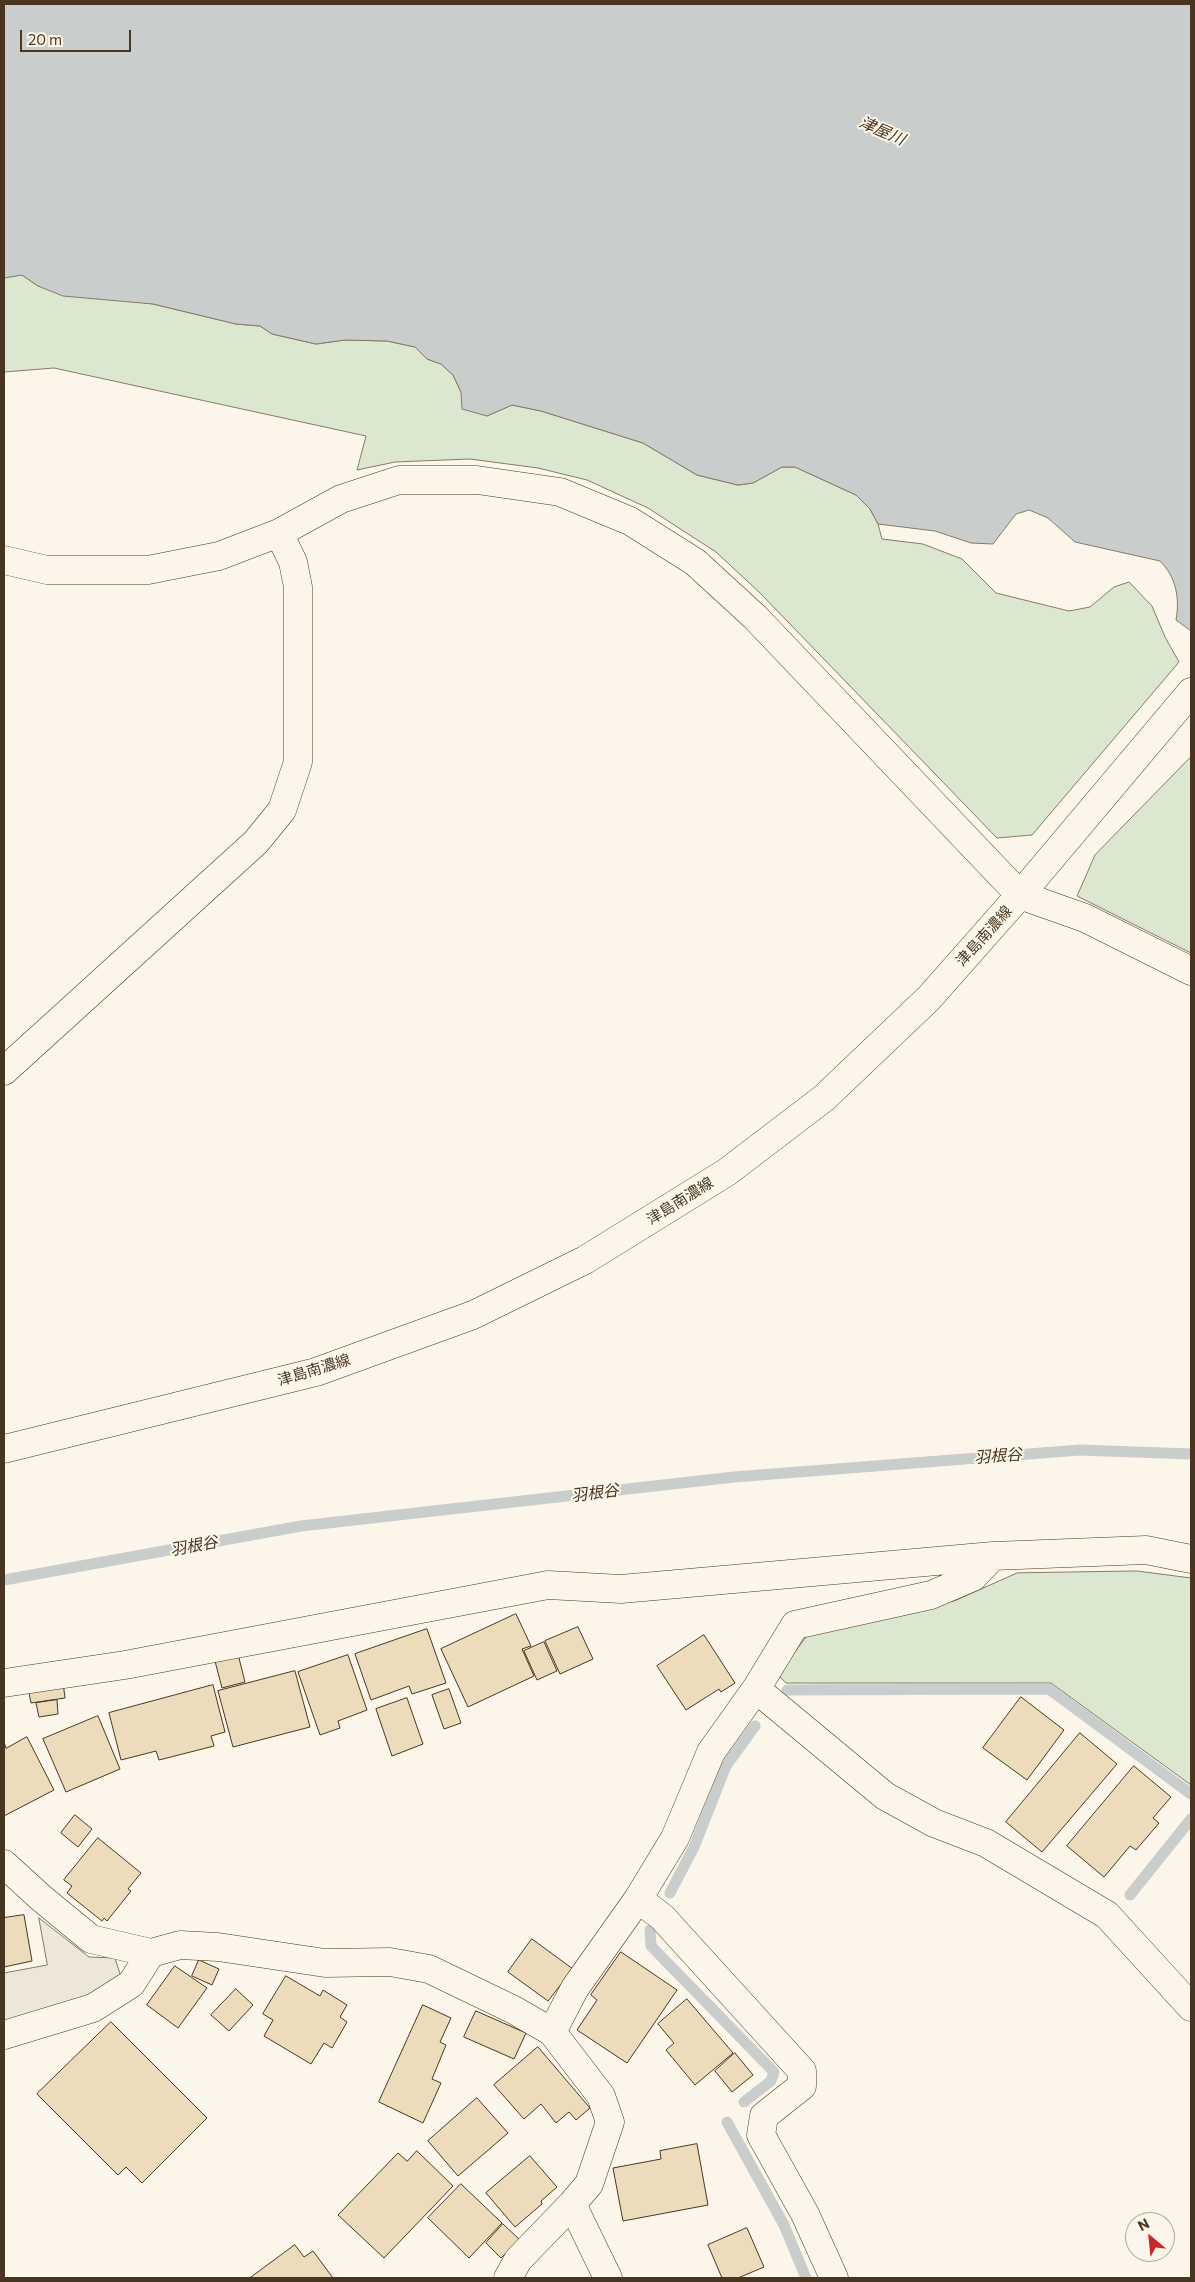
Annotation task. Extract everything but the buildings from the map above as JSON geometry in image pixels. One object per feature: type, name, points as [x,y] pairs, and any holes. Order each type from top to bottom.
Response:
[{"type":"street","points":[[4,560],[47,570],[148,570],[219,556],[279,533],[341,499],[399,480],[476,480],[560,492],[630,522],[695,562],[755,617],[1020,895],[1085,918],[1191,971]]},
{"type":"street","points":[[4,1071],[256,842],[282,810],[298,762],[298,587],[292,562],[279,533]]},
{"type":"street","name":"津島南濃線","points":[[4,1449],[316,1372],[473,1315],[586,1260],[727,1172],[824,1098],[929,998],[1020,895],[1191,692]]},
{"type":"street","points":[[4,1683],[125,1665],[548,1585],[621,1589],[993,1556],[1146,1550],[1191,1559]]},
{"type":"street","points":[[552,2032],[576,1988],[638,1899],[675,1838],[711,1752],[756,1689],[795,1625],[931,1595],[972,1577],[993,1556]]},
{"type":"street","points":[[756,1689],[885,1796],[934,1824],[986,1843],[1106,1914],[1191,2007]]},
{"type":"street","points":[[4,1864],[40,1897],[92,1939],[151,1953],[180,1945],[218,1946],[325,1964],[390,1962],[429,1969],[514,2010],[552,2032],[601,2096],[610,2122],[589,2184],[518,2260],[508,2278]]},
{"type":"street","points":[[638,1899],[662,1917],[802,2071],[802,2086],[764,2116],[761,2135],[805,2214],[834,2278]]},
{"type":"street","points":[[4,2035],[93,2008],[131,1984],[151,1953]]},
{"type":"street","points":[[572,2204],[608,2278]]},
{"type":"green space","points":[[22,275],[38,286],[153,304],[236,324],[260,326],[272,334],[316,344],[345,340],[387,341],[415,347],[427,359],[441,364],[453,375],[461,392],[487,416],[512,405],[541,411],[643,443],[697,475],[738,485],[753,483],[782,467],[795,467],[856,495],[870,509],[878,524],[882,539],[923,544],[962,559],[996,593],[1069,611],[1090,607],[1114,587],[1129,582],[1152,606],[1165,637],[1179,662],[1032,835],[997,838],[760,593],[716,552],[648,508],[587,480],[538,468],[470,459],[395,462],[357,470],[366,436],[54,368],[4,372],[4,278]]},
{"type":"green space","points":[[1191,757],[1191,953],[1077,896],[1095,855]]},
{"type":"green space","points":[[1137,1571],[1191,1578],[1191,1785],[1051,1683],[786,1683],[778,1675],[811,1630],[954,1601],[1017,1573]]},
{"type":"shaded area","points":[[39,1918],[89,1957],[115,1958],[122,1980],[97,1998],[4,2027],[4,1973],[47,1965]]},
{"type":"water","name":"津屋川","points":[[4,4],[1191,4],[1191,631],[1176,620],[1176,588],[1170,574],[1160,561],[1075,542],[1048,518],[1029,510],[1016,514],[993,544],[971,543],[935,531],[878,524],[870,509],[856,495],[795,467],[782,467],[753,483],[738,485],[697,475],[643,443],[541,411],[512,405],[487,416],[462,409],[461,392],[453,375],[441,364],[427,359],[415,347],[387,341],[345,340],[316,344],[272,334],[260,326],[236,324],[153,304],[63,296],[38,286],[22,275],[4,278]]},
{"type":"waterway","name":"羽根谷","points":[[4,1580],[301,1526],[734,1477],[1080,1450],[1191,1454]]},
{"type":"waterway","points":[[787,1690],[1049,1689],[1191,1794]]},
{"type":"waterway","points":[[670,1893],[694,1847],[726,1766],[755,1726]]},
{"type":"waterway","points":[[1130,1895],[1191,1819]]},
{"type":"waterway","points":[[650,1930],[651,1946],[774,2072],[771,2081],[744,2102]]},
{"type":"waterway","points":[[727,2122],[784,2225],[806,2278]]}]
